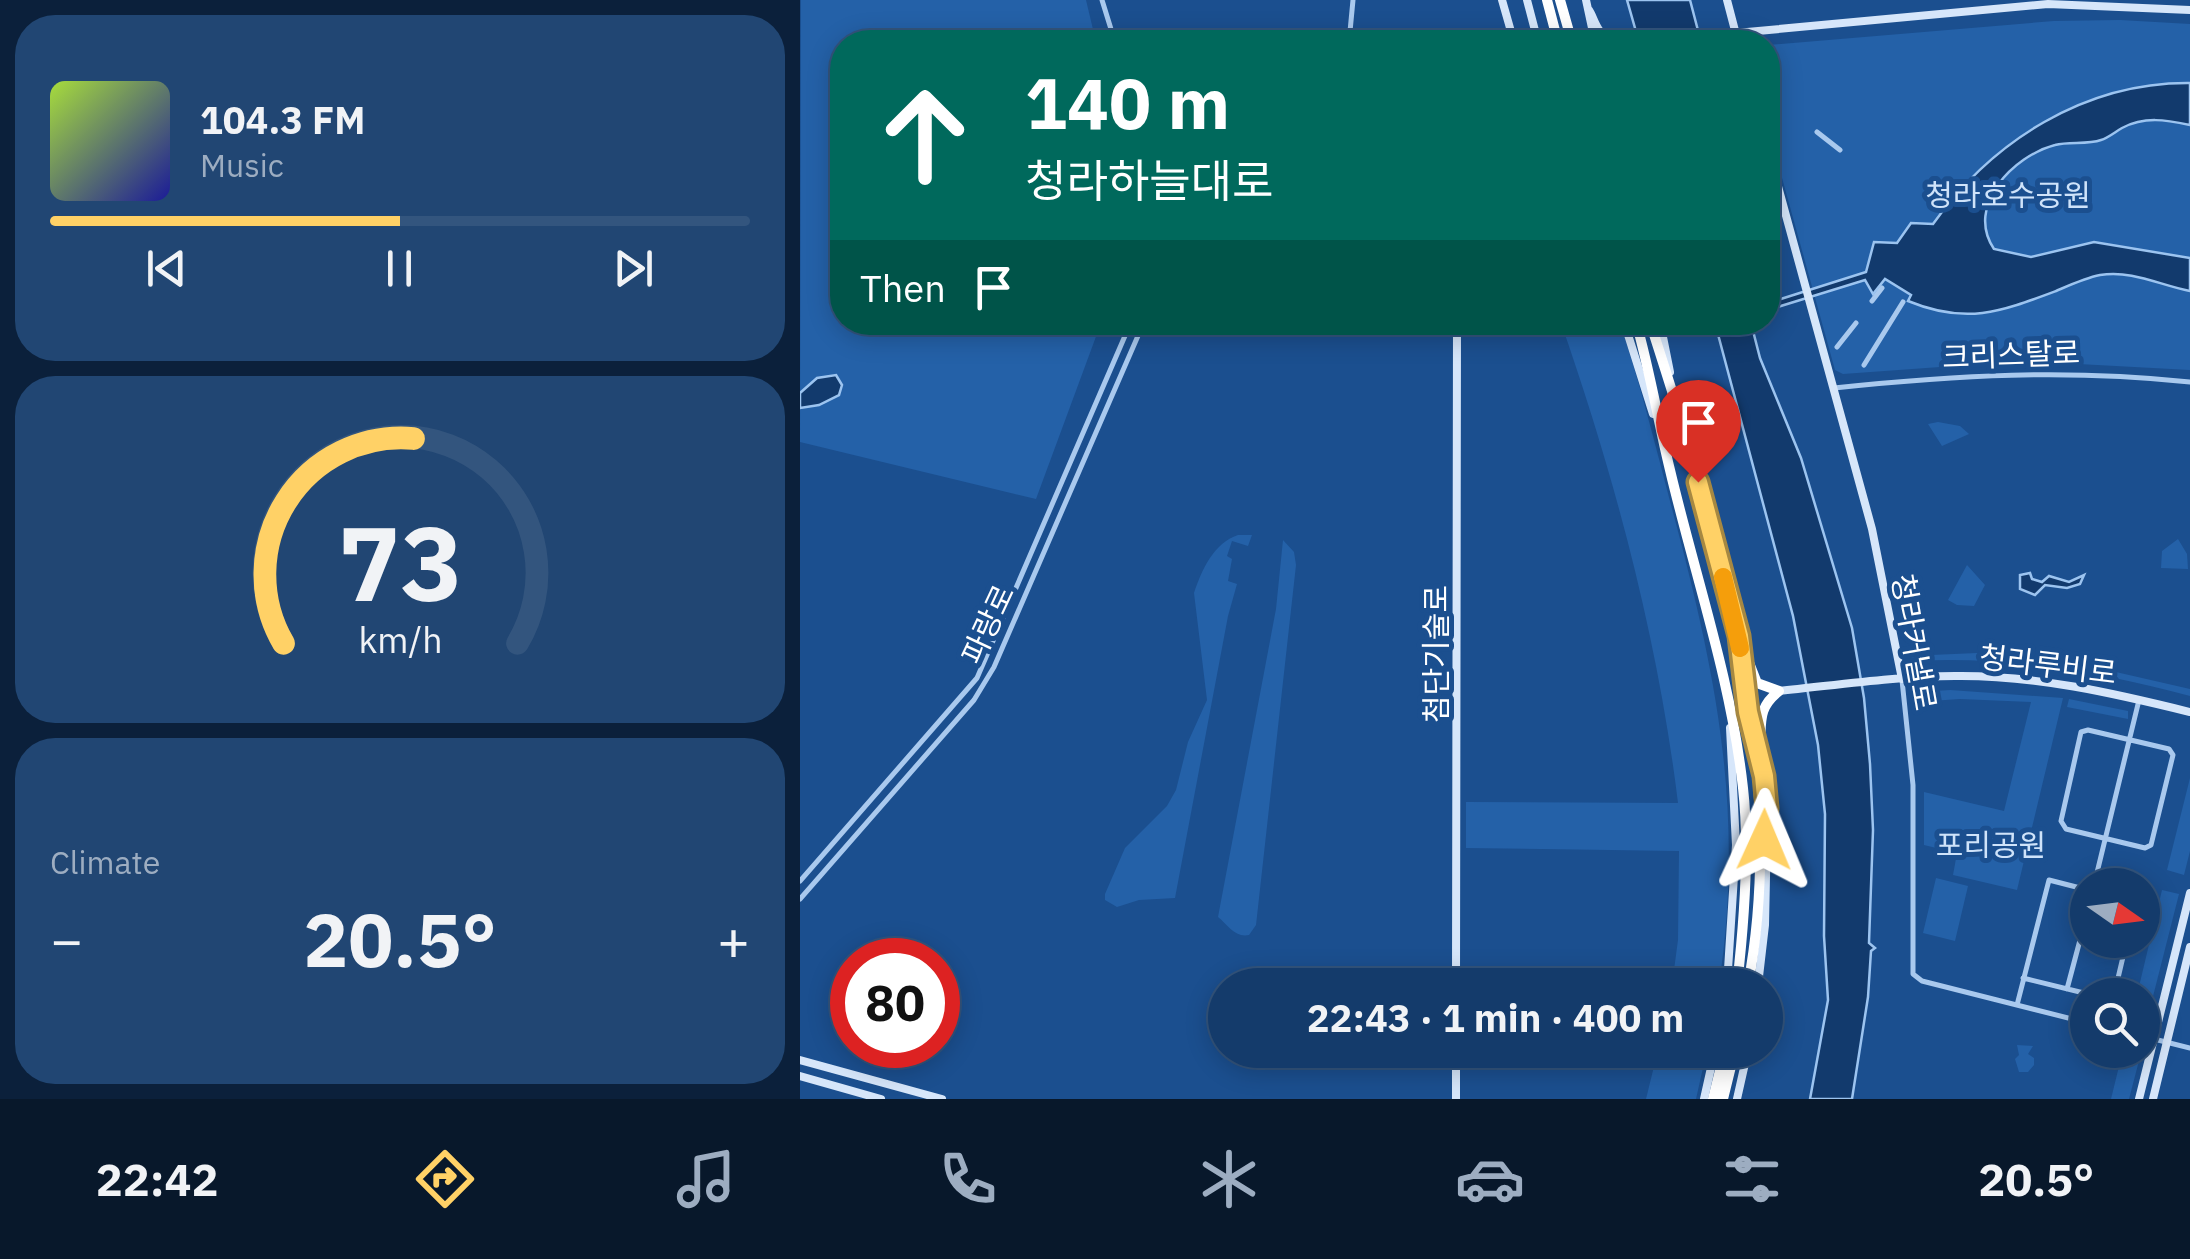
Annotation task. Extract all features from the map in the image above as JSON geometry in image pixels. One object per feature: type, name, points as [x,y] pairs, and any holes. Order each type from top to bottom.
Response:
[{"type":"highway","points":[[1547,0],[1560,30]]},
{"type":"highway","points":[[1560,0],[1563,30]]},
{"type":"highway","points":[[1639,335],[1712,625],[1744,790],[1738,968]]},
{"type":"highway","points":[[1654,335],[1739,636],[1757,682],[1780,690]]},
{"type":"highway","points":[[1739,636],[1756,772],[1758,902]]},
{"type":"highway","points":[[1759,754],[1762,708],[1780,690]]},
{"type":"highway","points":[[1750,968],[1767,808]]},
{"type":"highway","points":[[1713,1099],[1721,1068]]},
{"type":"highway","points":[[1724,1099],[1731,1068]]},
{"type":"street","points":[[1102,0],[1111,30]]},
{"type":"street","points":[[1350,30],[1353,0]]},
{"type":"street","points":[[1502,0],[1511,30]]},
{"type":"street","points":[[1527,0],[1535,30]]},
{"type":"street","points":[[1727,0],[1735,30]]},
{"type":"street","points":[[1780,33],[2048,2],[2190,10]]},
{"type":"street","points":[[1587,5],[1600,30]]},
{"type":"street","points":[[1587,5],[1592,30]]},
{"type":"street","points":[[1817,132],[1840,150]]},
{"type":"street","name":"청라커낼로","points":[[1780,194],[1872,529],[1902,679],[1913,785],[1913,974],[1922,981],[2070,1018]]},
{"type":"street","points":[[1872,301],[1882,288]]},
{"type":"street","points":[[1864,365],[1903,302]]},
{"type":"street","points":[[1837,347],[1856,323]]},
{"type":"street","points":[[800,881],[976,678],[1125,335]]},
{"type":"street","name":"파랑로","points":[[800,900],[974,700],[1001,649],[1138,335]]},
{"type":"street","name":"첨단기술로","points":[[1456,968],[1457,335]]},
{"type":"street","points":[[1628,335],[1670,470]]},
{"type":"street","points":[[1663,335],[1677,406]]},
{"type":"street","name":"크리스탈로","points":[[1834,388],[2048,372],[2190,382]]},
{"type":"street","name":"청라루비로","points":[[1780,690],[1953,676],[2032,680],[2190,712]]},
{"type":"street","points":[[2097,868],[2139,700]]},
{"type":"street","points":[[1727,968],[1736,845],[1728,704]]},
{"type":"street","points":[[1748,712],[1767,808],[1768,866],[1759,968]]},
{"type":"street","points":[[2082,732],[2129,739],[2169,749],[2173,755],[2151,846],[2145,848],[2066,829],[2061,820],[2082,732]]},
{"type":"street","points":[[2017,1005],[2049,880],[2070,885]]},
{"type":"street","points":[[2160,1015],[2190,893]]},
{"type":"street","points":[[2153,1099],[2190,947]]},
{"type":"street","points":[[2023,978],[2068,989],[2076,958]]},
{"type":"street","points":[[2160,1040],[2190,1048]]},
{"type":"street","points":[[800,1060],[942,1099]]},
{"type":"street","points":[[1456,1068],[1456,1099]]},
{"type":"street","points":[[1704,1099],[1711,1068]]},
{"type":"street","points":[[1737,1099],[1744,1068]]},
{"type":"street","points":[[2139,1099],[2147,1068]]},
{"type":"street","points":[[800,1076],[881,1099]]},
{"type":"green space","points":[[801,0],[1086,0],[1093,30],[830,30],[830,335],[1097,335],[1036,499],[800,442]]},
{"type":"green space","name":"청라호수공원","points":[[2054,21],[2190,24],[2190,370],[2023,361],[1843,374],[1835,370],[1780,171],[1780,44]]},
{"type":"green space","points":[[1565,335],[1624,335],[1687,567],[1713,685],[1727,801],[1729,860],[1721,968],[1674,968],[1679,851],[1466,848],[1466,802],[1678,803],[1659,681],[1616,500]]},
{"type":"green space","points":[[1928,424],[1960,426],[1969,434],[1942,446]]},
{"type":"green space","points":[[1238,535],[1252,535],[1248,546],[1232,541],[1227,556],[1232,559],[1228,581],[1237,584],[1175,898],[1139,900],[1117,907],[1105,900],[1105,894],[1125,848],[1167,806],[1176,790],[1188,742],[1207,700],[1194,593],[1216,551]]},
{"type":"green space","points":[[2178,539],[2187,554],[2188,569],[2161,568],[2162,551]]},
{"type":"green space","points":[[1283,540],[1294,552],[1296,565],[1256,925],[1249,935],[1244,935],[1218,917],[1276,609]]},
{"type":"green space","points":[[1967,565],[1985,585],[1974,606],[1948,600]]},
{"type":"green space","points":[[1977,653],[2081,664],[2190,689],[2190,696],[2054,668],[1984,661],[1915,661],[1908,656]]},
{"type":"green space","name":"포리공원","points":[[1950,690],[2063,698],[2017,890],[1953,875],[1957,853],[1924,845],[1924,792],[2004,811],[2031,702],[1916,702],[1919,692]]},
{"type":"green space","points":[[2069,699],[2128,711],[2128,719],[2067,707]]},
{"type":"green space","points":[[2190,778],[2190,851],[2184,875],[2167,870]]},
{"type":"green space","points":[[1936,878],[1968,886],[1955,941],[1923,933]]},
{"type":"green space","points":[[2162,890],[2179,894],[2158,978],[2141,978],[2146,958],[2160,958]]},
{"type":"green space","points":[[2017,1045],[2033,1046],[2028,1054],[2034,1058],[2034,1065],[2028,1072],[2019,1072],[2015,1059],[2019,1055]]},
{"type":"green space","points":[[1654,1068],[1703,1068],[1696,1099],[1646,1099]]},
{"type":"green space","points":[[2119,1068],[2137,1068],[2129,1099],[2111,1099]]},
{"type":"shaded area","points":[[1627,0],[1690,0],[1698,30],[1636,30]]},
{"type":"shaded area","points":[[2190,83],[2190,125],[2147,120],[2101,140],[2060,144],[2039,151],[2010,171],[1998,185],[1985,216],[1987,233],[1994,249],[2031,257],[2094,242],[2190,258],[2190,291],[2135,276],[2100,275],[2000,310],[1966,314],[1908,301],[1911,295],[1885,279],[1873,294],[1865,280],[1780,306],[1780,299],[1866,272],[1874,242],[1897,243],[1911,223],[1933,224],[1983,167],[2044,122],[2078,105],[2151,85]]},
{"type":"shaded area","points":[[1718,335],[1754,335],[1801,458],[1852,628],[1870,764],[1873,830],[1869,943],[1875,948],[1871,951],[1852,1099],[1810,1099],[1828,1000],[1825,814],[1818,745],[1793,616]]},
{"type":"shaded area","points":[[836,375],[842,385],[839,395],[819,405],[800,408],[800,393],[817,378]]},
{"type":"shaded area","points":[[2030,573],[2032,579],[2042,582],[2049,576],[2069,582],[2084,575],[2080,584],[2067,588],[2045,585],[2035,595],[2020,589],[2020,575]]},
{"type":"slow traffic","points":[[1723,577],[1740,648]]},
{"type":"route","points":[[1698,482],[1739,636],[1748,712],[1764,776],[1764,840]]}]
